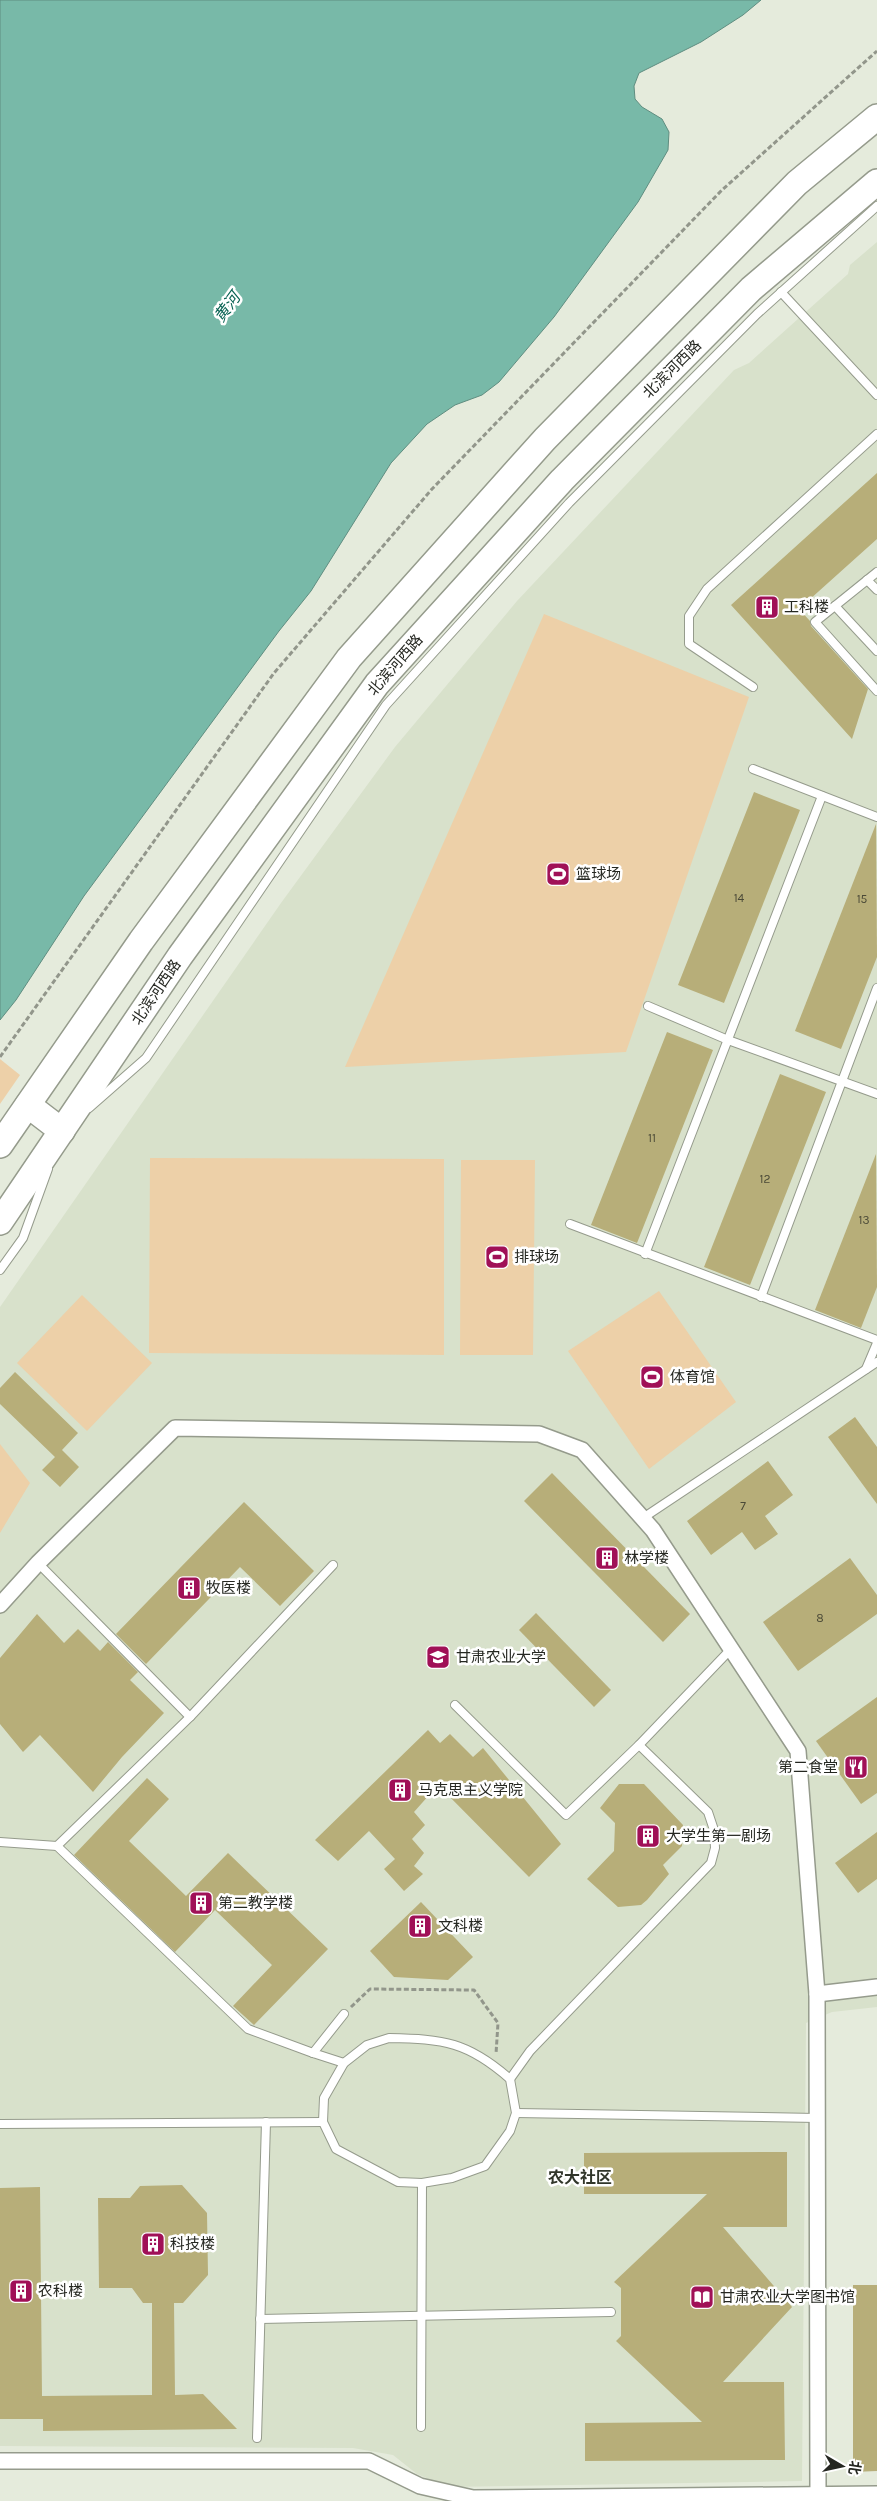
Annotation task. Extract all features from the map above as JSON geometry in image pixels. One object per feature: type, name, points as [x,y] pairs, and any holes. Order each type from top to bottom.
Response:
[{"type":"main road","points":[[0,1145],[141,942],[349,658],[545,439],[797,183],[877,105]]},
{"type":"main road","points":[[797,183],[877,117]]},
{"type":"main road","name":"北滨河西路","points":[[0,1222],[180,956],[376,684],[562,480],[744,296],[877,182]]},
{"type":"main road","points":[[28,1105],[62,1131]]},
{"type":"street","points":[[0,1605],[38,1563],[175,1428],[539,1434],[582,1450],[653,1530],[798,1751],[817,1994],[818,2495]]},
{"type":"street","points":[[817,1994],[877,1987]]},
{"type":"street","points":[[0,2460],[370,2461],[420,2486],[474,2500],[877,2494]]},
{"type":"lane","points":[[0,1270],[23,1238],[62,1131],[146,1058],[386,705],[570,503],[781,292],[877,206]]},
{"type":"lane","points":[[781,292],[877,395]]},
{"type":"lane","points":[[753,687],[689,644],[689,616],[707,589],[877,434]]},
{"type":"lane","points":[[877,572],[815,622],[877,691]]},
{"type":"lane","points":[[867,580],[877,590]]},
{"type":"lane","points":[[835,606],[877,651]]},
{"type":"lane","points":[[753,769],[877,817]]},
{"type":"lane","points":[[645,1254],[822,796]]},
{"type":"lane","points":[[761,1297],[877,988]]},
{"type":"lane","points":[[648,1006],[728,1040],[877,1094]]},
{"type":"lane","points":[[570,1224],[877,1342],[866,1369]]},
{"type":"lane","points":[[642,1518],[877,1362]]},
{"type":"lane","points":[[38,1563],[190,1717]]},
{"type":"lane","points":[[57,1846],[190,1717],[333,1565]]},
{"type":"lane","points":[[454,1705],[566,1815],[639,1745],[731,1648]]},
{"type":"lane","points":[[510,2079],[530,2051],[710,1863],[715,1848],[714,1830],[708,1812],[639,1745]]},
{"type":"lane","points":[[0,1842],[57,1846],[248,2029],[314,2054],[344,2063]]},
{"type":"lane","points":[[314,2054],[344,2014]]},
{"type":"lane","points":[[389,2038],[433,2038],[471,2050],[496,2066],[510,2079],[516,2113],[510,2131],[485,2166],[452,2178],[422,2183],[398,2182],[336,2149],[323,2122],[324,2098],[344,2063],[367,2046],[389,2038]]},
{"type":"lane","points":[[516,2113],[817,2118]]},
{"type":"lane","points":[[257,2438],[266,2122]]},
{"type":"lane","points":[[0,2124],[323,2122]]},
{"type":"lane","points":[[421,2427],[422,2183]]},
{"type":"lane","points":[[260,2319],[422,2314],[612,2312]]},
{"type":"path","points":[[0,1057],[274,673],[432,489],[722,190],[877,51]]},
{"type":"path","points":[[344,2014],[370,1989],[474,1990],[498,2023],[496,2066]]},
{"type":"shaded area","name":"甘肃农业大学","points":[[877,242],[877,2007],[832,2012],[806,2023],[802,2481],[448,2487],[417,2474],[393,2455],[353,2448],[0,2446],[0,1307],[281,903],[395,747],[517,601],[734,370],[749,363],[848,274],[850,265]]},
{"type":"shaded area","name":"篮球场","points":[[544,614],[749,697],[626,1052],[345,1067]]},
{"type":"shaded area","points":[[0,1059],[20,1075],[0,1104]]},
{"type":"shaded area","points":[[150,1158],[444,1159],[444,1355],[149,1353]]},
{"type":"shaded area","name":"排球场","points":[[461,1160],[535,1160],[533,1355],[460,1355]]},
{"type":"shaded area","name":"体育馆","points":[[659,1291],[736,1402],[649,1469],[568,1351]]},
{"type":"shaded area","points":[[82,1295],[152,1363],[87,1431],[17,1363]]},
{"type":"shaded area","points":[[0,1444],[30,1483],[0,1533]]},
{"type":"water","name":"黄河","points":[[0,0],[761,0],[743,15],[701,42],[639,73],[634,86],[635,99],[642,107],[662,119],[669,132],[668,150],[638,202],[554,317],[499,382],[482,395],[455,405],[427,424],[391,463],[311,591],[279,631],[84,896],[16,1000],[0,1020]]},
{"type":"building","name":"工科楼","points":[[877,473],[877,539],[799,609],[810,621],[811,626],[868,689],[852,739],[731,605]]},
{"type":"building","points":[[754,792],[800,810],[724,1003],[678,985]]},
{"type":"building","points":[[876,824],[877,957],[841,1049],[795,1031]]},
{"type":"building","points":[[667,1032],[713,1050],[637,1243],[591,1225]]},
{"type":"building","points":[[780,1074],[826,1092],[750,1285],[704,1267]]},
{"type":"building","points":[[876,1154],[877,1287],[861,1328],[815,1310]]},
{"type":"building","points":[[15,1372],[78,1433],[62,1450],[79,1467],[60,1487],[42,1470],[55,1457],[0,1404],[0,1388]]},
{"type":"building","points":[[855,1417],[877,1447],[877,1504],[828,1437]]},
{"type":"building","points":[[768,1461],[793,1495],[765,1516],[778,1534],[755,1550],[742,1532],[711,1555],[687,1521]]},
{"type":"building","name":"林学楼","points":[[552,1473],[690,1614],[663,1642],[524,1501]]},
{"type":"building","name":"牧医楼","points":[[244,1502],[314,1571],[280,1606],[240,1567],[146,1664],[116,1634]]},
{"type":"building","points":[[850,1558],[877,1595],[877,1614],[798,1671],[763,1622]]},
{"type":"building","points":[[536,1613],[611,1690],[594,1707],[519,1630]]},
{"type":"building","points":[[37,1614],[64,1643],[78,1629],[100,1651],[108,1642],[138,1672],[130,1680],[164,1713],[122,1757],[93,1792],[40,1735],[23,1752],[0,1724],[0,1658]]},
{"type":"building","name":"第二食堂","points":[[877,1697],[877,1793],[861,1804],[816,1741]]},
{"type":"building","points":[[428,1730],[440,1743],[450,1734],[473,1757],[483,1748],[561,1844],[529,1877],[438,1785],[414,1812],[425,1825],[412,1839],[424,1853],[414,1866],[423,1874],[404,1891],[384,1869],[395,1859],[369,1831],[338,1861],[315,1840]]},
{"type":"building","name":"第二教学楼","points":[[147,1778],[169,1799],[129,1841],[186,1896],[228,1853],[328,1949],[254,2025],[233,2006],[272,1965],[215,1910],[175,1952],[74,1855]]},
{"type":"building","name":"大学生第一剧场","points":[[619,1784],[644,1784],[683,1825],[682,1846],[663,1865],[669,1874],[641,1905],[618,1907],[587,1879],[614,1851],[615,1823],[600,1808]]},
{"type":"building","points":[[877,1832],[877,1879],[858,1893],[835,1863]]},
{"type":"building","name":"文科楼","points":[[421,1902],[473,1957],[448,1980],[394,1977],[370,1951]]},
{"type":"building","name":"甘肃农业大学图书馆","points":[[787,2152],[787,2227],[723,2227],[792,2307],[723,2382],[784,2382],[785,2460],[585,2461],[585,2423],[702,2422],[616,2341],[621,2336],[621,2288],[614,2282],[707,2194],[584,2194],[584,2153]]},
{"type":"building","points":[[182,2185],[207,2213],[208,2275],[183,2303],[174,2303],[175,2395],[203,2394],[237,2429],[43,2431],[43,2419],[0,2419],[0,2188],[40,2187],[42,2396],[152,2395],[152,2303],[143,2303],[132,2288],[99,2288],[98,2198],[130,2198],[140,2186]]},
{"type":"building","points":[[853,2285],[877,2285],[877,2471],[853,2472]]},
{"type":"place","name":"工科楼","points":[[767,607]]},
{"type":"place","name":"篮球场","points":[[558,874]]},
{"type":"place","name":"排球场","points":[[497,1257]]},
{"type":"place","name":"体育馆","points":[[652,1377]]},
{"type":"place","name":"林学楼","points":[[607,1558]]},
{"type":"place","name":"牧医楼","points":[[189,1588]]},
{"type":"place","name":"甘肃农业大学","points":[[438,1657]]},
{"type":"place","name":"第二食堂","points":[[856,1767]]},
{"type":"place","name":"马克思主义学院","points":[[400,1790]]},
{"type":"place","name":"大学生第一剧场","points":[[648,1836]]},
{"type":"place","name":"第二教学楼","points":[[201,1903]]},
{"type":"place","name":"文科楼","points":[[420,1926]]},
{"type":"place","name":"科技楼","points":[[153,2244]]},
{"type":"place","name":"农科楼","points":[[21,2291]]},
{"type":"place","name":"甘肃农业大学图书馆","points":[[702,2297]]},
{"type":"district","name":"农大社区","points":[[580,2177]]}]
